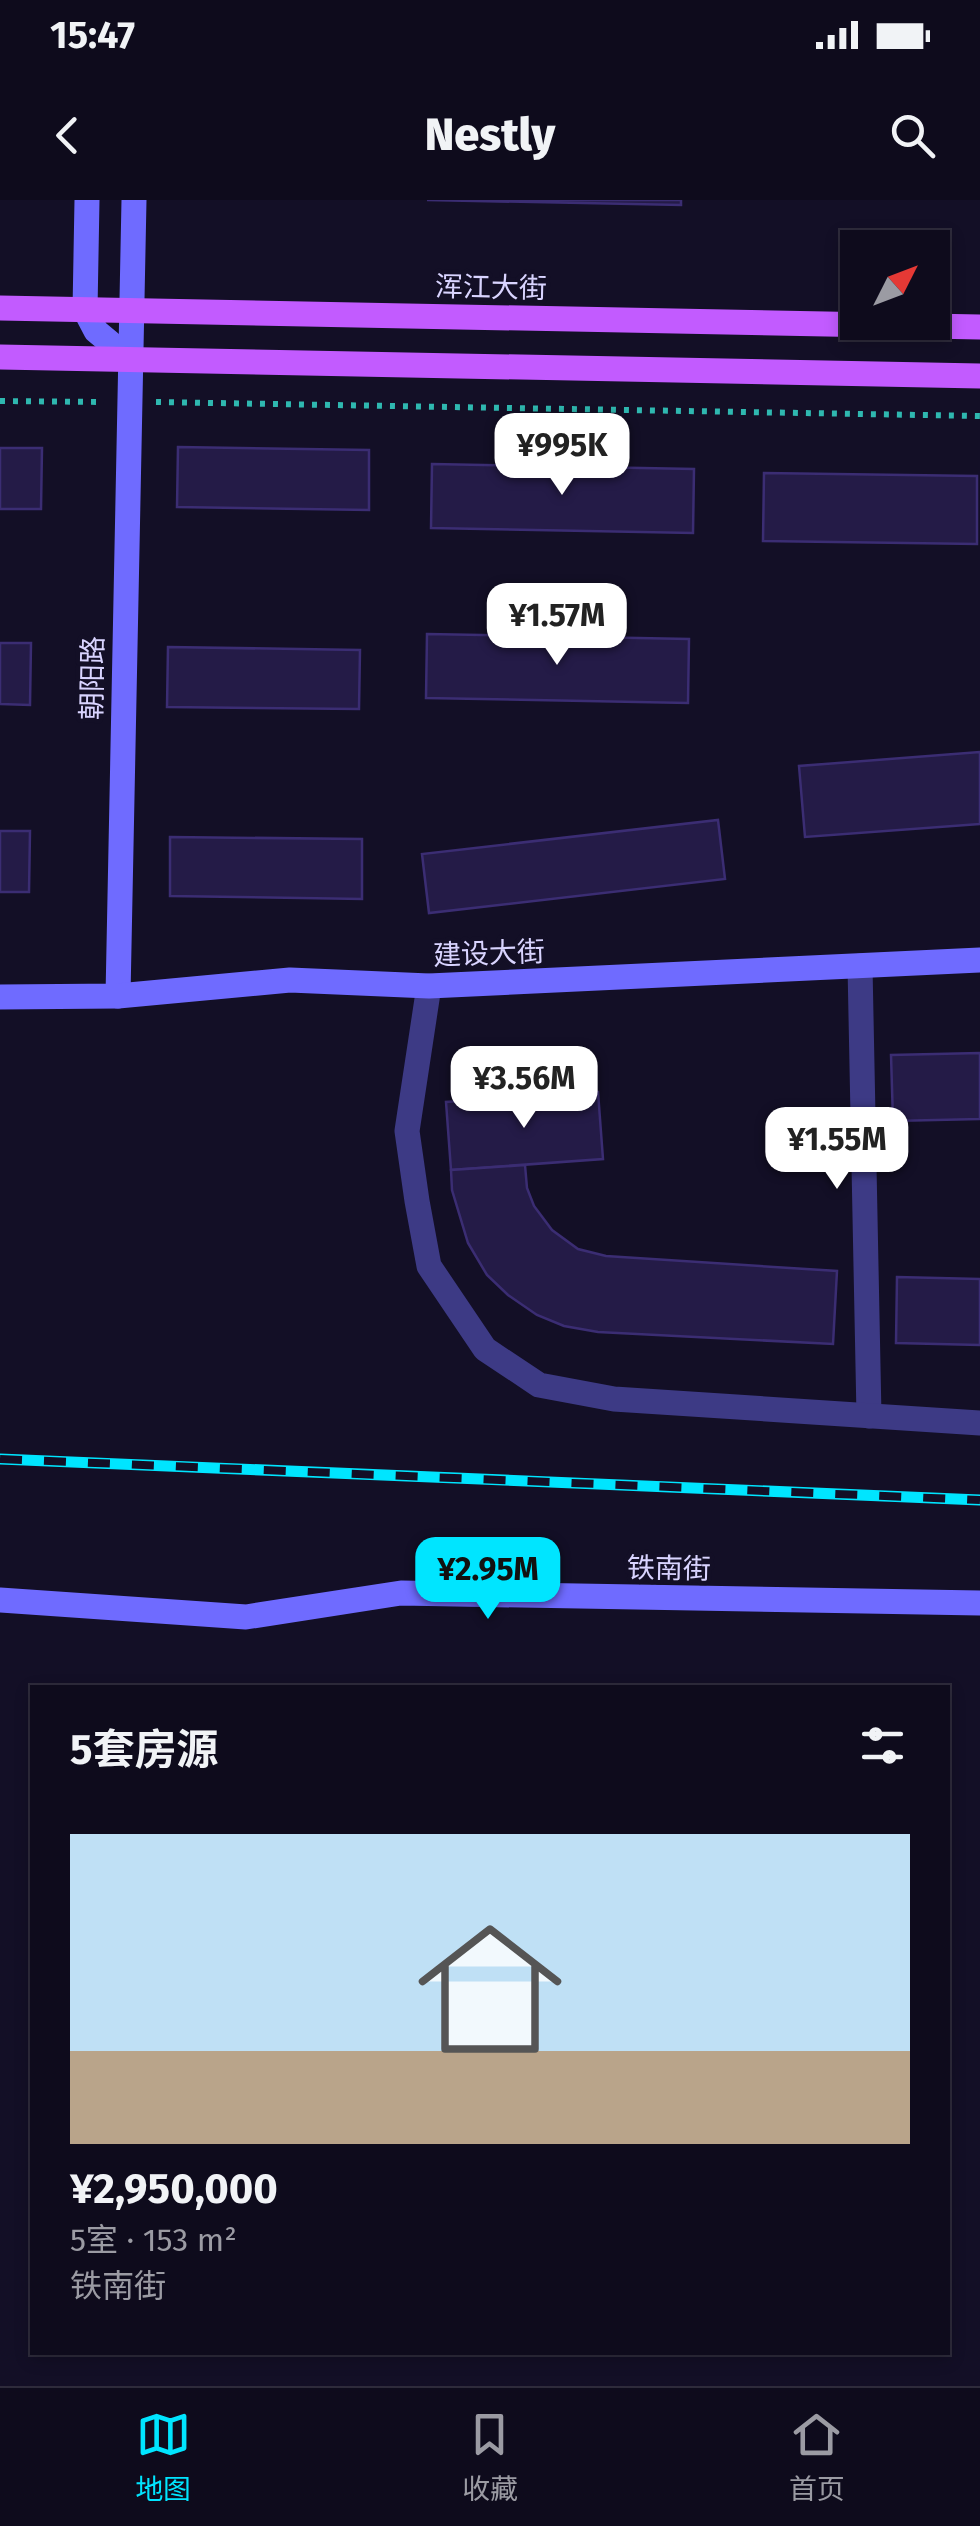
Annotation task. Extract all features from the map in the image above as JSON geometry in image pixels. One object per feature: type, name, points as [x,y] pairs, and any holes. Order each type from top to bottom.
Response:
[{"type":"main road","name":"浑江大街","points":[[0,308],[980,327]]},
{"type":"main road","points":[[0,357],[980,376]]},
{"type":"street","points":[[87,200],[84,310],[96,331],[132,361]]},
{"type":"street","name":"朝阳路","points":[[118,996],[134,200]]},
{"type":"street","name":"建设大街","points":[[0,997],[118,996],[290,980],[429,986],[980,960]]},
{"type":"street","points":[[860,966],[870,1416]]},
{"type":"street","points":[[429,986],[407,1131],[416,1201],[429,1266],[486,1349],[540,1385],[614,1399],[980,1423]]},
{"type":"street","name":"铁南街","points":[[0,1600],[246,1617],[400,1593],[980,1603]]},
{"type":"path","points":[[0,401],[980,416]]},
{"type":"building","points":[[427,200],[681,200],[681,205]]},
{"type":"building","points":[[178,447],[369,450],[369,510],[177,507]]},
{"type":"building","points":[[0,448],[42,448],[41,509],[0,509]]},
{"type":"building","points":[[432,464],[694,469],[693,533],[431,528]]},
{"type":"building","points":[[764,473],[977,476],[977,544],[763,541]]},
{"type":"building","points":[[427,634],[689,639],[688,703],[426,698]]},
{"type":"building","points":[[0,643],[31,643],[30,705],[0,704]]},
{"type":"building","points":[[168,647],[360,650],[359,709],[167,707]]},
{"type":"building","points":[[980,752],[980,824],[805,837],[799,766]]},
{"type":"building","points":[[718,820],[725,879],[429,913],[422,854]]},
{"type":"building","points":[[0,831],[30,831],[29,892],[0,892]]},
{"type":"building","points":[[170,837],[362,839],[362,899],[170,896]]},
{"type":"building","points":[[980,1053],[980,1119],[893,1121],[891,1055]]},
{"type":"building","points":[[598,1092],[603,1159],[451,1170],[446,1102]]},
{"type":"building","points":[[525,1165],[534,1206],[552,1230],[578,1249],[606,1256],[837,1271],[833,1344],[598,1332],[564,1326],[537,1315],[487,1275],[468,1243],[452,1190],[451,1170]]},
{"type":"building","points":[[897,1277],[980,1279],[980,1345],[896,1343]]},
{"type":"railway","points":[[0,1459],[980,1500]]}]
